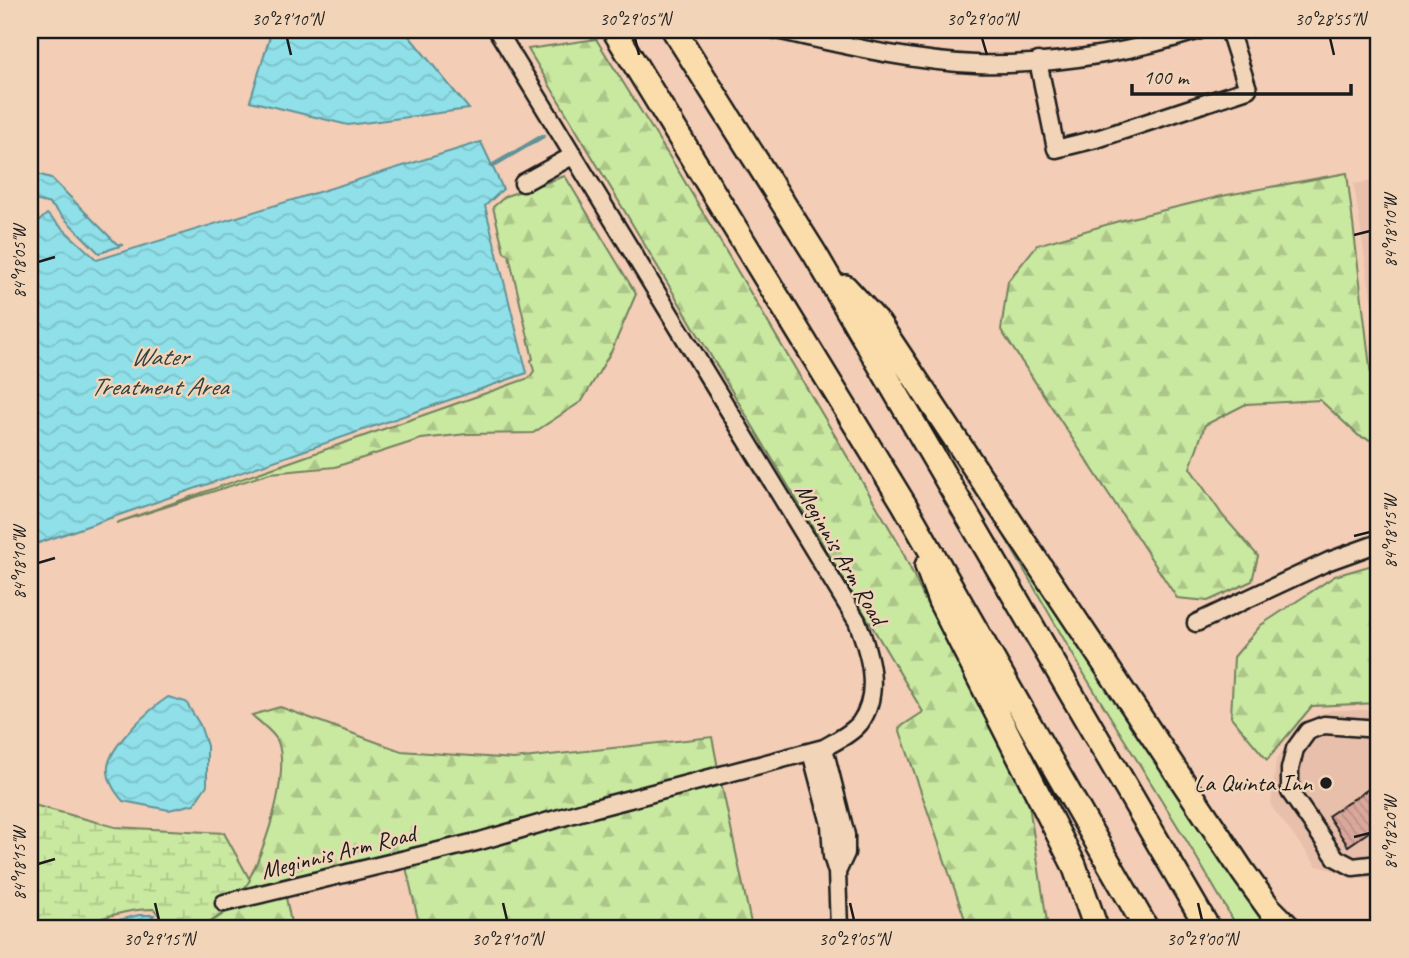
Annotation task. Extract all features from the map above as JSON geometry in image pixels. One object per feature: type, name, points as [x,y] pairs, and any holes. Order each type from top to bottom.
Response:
[{"type":"highway","points":[[614,30],[904,504],[1146,928]]},
{"type":"highway","points":[[674,30],[815,254],[1208,928]]},
{"type":"highway","points":[[815,254],[879,324],[1243,872],[1269,908],[1289,928]]},
{"type":"highway","points":[[904,504],[940,601],[1074,865],[1096,928]]},
{"type":"street","points":[[776,30],[889,54],[976,64],[1112,53],[1200,30]]},
{"type":"street","points":[[1038,61],[1056,149],[1100,138],[1248,89],[1229,30]]},
{"type":"street","name":"Meginnis Arm Road","points":[[224,903],[480,841],[817,750],[850,733],[865,714],[872,682],[870,662],[857,621],[500,33]]},
{"type":"street","points":[[523,183],[574,155]]},
{"type":"street","points":[[1196,623],[1329,561],[1379,543]]},
{"type":"street","points":[[1379,729],[1324,725],[1308,731],[1296,749],[1290,769],[1290,792],[1336,858],[1353,867],[1379,864]]},
{"type":"street","points":[[817,750],[845,835],[846,853],[837,872],[839,928]]},
{"type":"shaded area","points":[[1379,180],[1379,353],[1354,184]]},
{"type":"shaded area","name":"La Quinta Inn","points":[[1333,710],[1379,710],[1379,882],[1317,866],[1271,806],[1276,761],[1293,735],[1316,715]]},
{"type":"green space","points":[[596,39],[679,172],[899,544],[925,600],[1027,792],[1048,928],[968,928],[899,728],[923,712],[528,49]]},
{"type":"green space","points":[[1347,173],[1379,443],[1359,436],[1320,400],[1246,404],[1205,425],[1190,468],[1223,516],[1258,556],[1252,581],[1208,601],[1177,598],[1001,330],[1008,281],[1037,245],[1119,221],[1222,196]]},
{"type":"green space","points":[[565,176],[636,294],[612,350],[582,401],[533,433],[467,434],[421,439],[335,467],[270,473],[116,523],[529,378],[534,371],[533,359],[509,255],[504,252],[493,207],[506,196]]},
{"type":"green space","points":[[983,499],[1244,887],[1242,892],[1272,928],[1238,928],[1087,679]]},
{"type":"green space","points":[[1379,563],[1379,703],[1312,706],[1267,760],[1231,717],[1234,657],[1261,625],[1335,576]]},
{"type":"green space","points":[[280,707],[401,751],[514,759],[712,737],[718,768],[478,834],[283,882],[292,928],[201,928],[222,915],[242,892],[270,827],[280,780],[281,759],[278,742],[252,715]]},
{"type":"green space","points":[[721,782],[752,928],[420,928],[406,867]]},
{"type":"green space","points":[[30,804],[115,827],[224,833],[250,880],[231,908],[201,928],[154,928],[160,917],[154,909],[121,913],[63,928],[30,928]]},
{"type":"water","points":[[272,30],[385,30],[409,36],[469,109],[348,125],[250,101]]},
{"type":"water","name":"Water Treatment Area","points":[[481,142],[503,189],[485,206],[527,373],[30,546],[30,229],[47,214],[97,260]]},
{"type":"water","points":[[30,172],[51,178],[117,244],[123,245],[99,253],[50,204],[35,200],[30,203]]},
{"type":"water","points":[[168,697],[186,702],[200,725],[207,746],[207,785],[194,804],[169,810],[123,801],[110,781],[110,758],[132,728]]},
{"type":"water","points":[[139,915],[154,915],[149,925],[136,928],[87,928]]},
{"type":"building","points":[[1379,782],[1379,825],[1348,846],[1328,816]]},
{"type":"waterway","points":[[492,166],[543,136]]},
{"type":"place","name":"La Quinta Inn","points":[[1326,783]]}]
